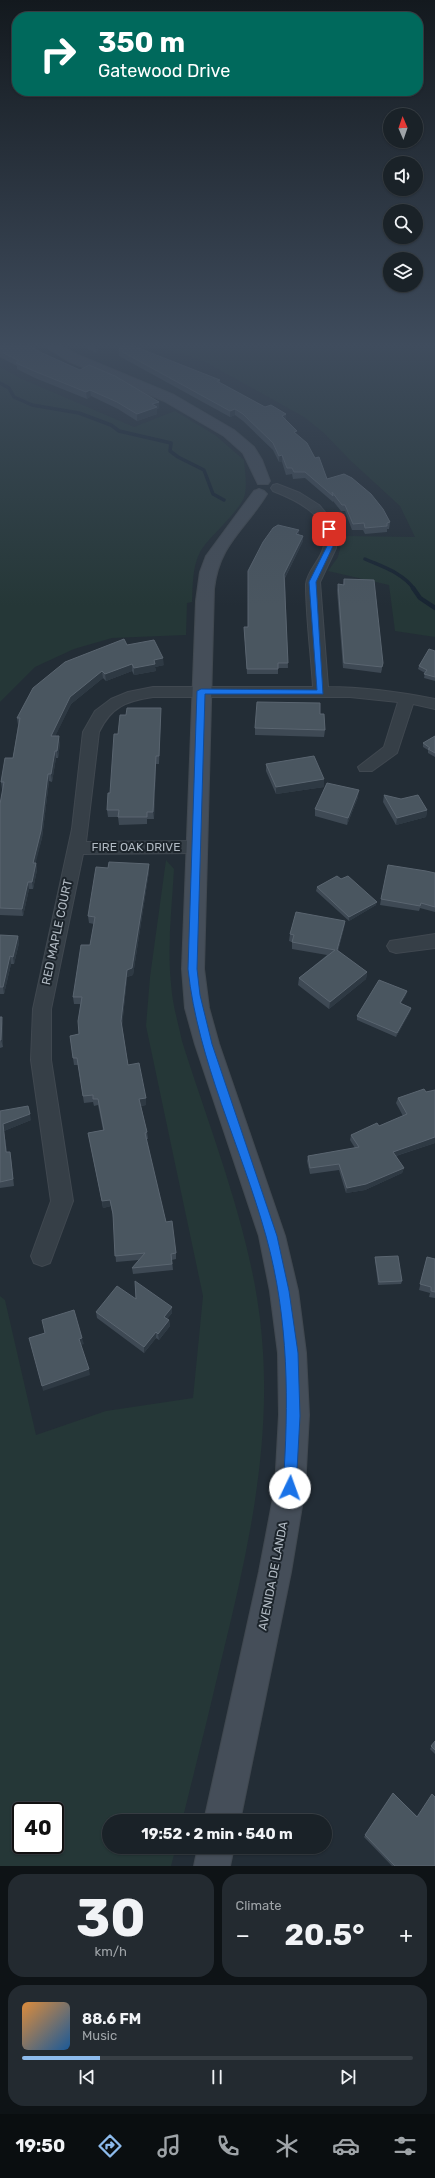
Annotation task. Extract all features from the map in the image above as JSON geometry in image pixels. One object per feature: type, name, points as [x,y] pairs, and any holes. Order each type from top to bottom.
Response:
[{"type":"street","points":[[228,432],[248,450],[256,460],[266,487],[312,505],[327,522],[331,544],[328,554],[317,571],[313,582],[321,692]]},
{"type":"street","name":"AVENIDA DE LANDA","points":[[224,1814],[276,1572],[290,1488],[294,1408],[292,1353],[284,1291],[272,1236],[207,1044],[197,1008],[193,969],[196,847],[204,601],[209,568],[214,555],[252,508],[266,487]]},
{"type":"street","name":"RED MAPLE COURT","points":[[42,1256],[62,1202],[41,1060],[42,1009],[80,829],[91,732],[100,714],[116,702],[133,695],[153,692],[321,692],[379,694],[435,704]]},
{"type":"street","points":[[366,767],[391,749],[407,698]]},
{"type":"street","name":"FIRE OAK DRIVE","points":[[76,848],[196,847]]},
{"type":"street","points":[[396,946],[435,941]]},
{"type":"street","points":[[212,1866],[215,1854]]},
{"type":"shaded area","points":[[0,432],[210,432],[244,460],[246,486],[243,500],[232,515],[205,545],[197,558],[193,577],[192,602],[187,603],[186,635],[112,638],[74,649],[35,667],[0,702]]},
{"type":"shaded area","points":[[323,432],[435,432],[435,637],[395,631],[389,585],[328,571],[338,557],[343,536],[415,537],[400,506],[351,461]]},
{"type":"shaded area","points":[[166,860],[174,869],[170,926],[170,969],[174,1005],[182,1041],[238,1214],[255,1284],[260,1319],[264,1362],[262,1446],[250,1529],[233,1612],[184,1814],[102,1814],[102,1854],[174,1854],[171,1866],[0,1866],[0,1296],[5,1300],[36,1435],[106,1411],[193,1398],[203,1296],[146,1026],[150,977]]},
{"type":"building","points":[[262,432],[294,432],[307,443],[315,458],[319,457],[327,479],[344,474],[352,478],[371,494],[383,509],[390,522],[387,523],[387,526],[365,528],[364,523],[353,524],[345,505],[342,505],[332,492],[333,496],[305,472],[294,472],[292,468],[287,468],[282,455],[279,456],[273,443]]},
{"type":"building","points":[[278,525],[299,530],[296,534],[303,536],[284,574],[288,663],[278,663],[278,669],[247,669],[244,627],[248,627],[248,571],[263,542],[273,528]]},
{"type":"building","points":[[344,579],[374,580],[383,663],[382,667],[344,663],[338,584],[344,585]]},
{"type":"building","points":[[124,639],[127,645],[154,640],[163,658],[154,660],[155,664],[134,668],[132,664],[105,674],[102,671],[70,697],[51,736],[59,736],[51,774],[48,774],[41,831],[33,863],[36,863],[32,882],[28,882],[22,909],[0,908],[0,804],[4,782],[1,782],[5,758],[13,758],[20,718],[17,718],[33,688],[65,662]]},
{"type":"building","points":[[429,649],[435,651],[435,677],[424,674],[427,670],[419,666]]},
{"type":"building","points":[[257,702],[320,703],[320,714],[324,714],[325,730],[255,728]]},
{"type":"building","points":[[127,708],[161,708],[159,756],[156,756],[153,812],[147,812],[147,817],[118,817],[119,810],[107,810],[108,793],[110,793],[114,734],[118,734],[120,715],[126,715]]},
{"type":"building","points":[[435,736],[435,753],[428,749],[430,748],[423,743]]},
{"type":"building","points":[[314,756],[324,779],[276,787],[266,764]]},
{"type":"building","points":[[327,783],[359,790],[348,818],[315,809]]},
{"type":"building","points":[[384,795],[401,799],[418,795],[427,810],[397,818]]},
{"type":"building","points":[[109,862],[149,864],[132,968],[127,970],[121,1021],[128,1065],[139,1063],[146,1098],[139,1099],[147,1132],[145,1133],[166,1222],[172,1221],[176,1253],[171,1254],[172,1264],[132,1268],[145,1253],[115,1256],[113,1214],[110,1200],[102,1201],[88,1133],[104,1130],[98,1099],[93,1099],[93,1095],[83,1096],[77,1058],[73,1058],[70,1036],[79,1034],[78,1021],[82,997],[73,997],[81,945],[90,945],[95,917],[88,916],[96,867],[108,868]]},
{"type":"building","points":[[388,865],[435,873],[435,907],[421,903],[420,906],[381,899]]},
{"type":"building","points":[[337,876],[341,879],[348,876],[377,902],[349,917],[317,887]]},
{"type":"building","points":[[296,912],[345,921],[337,950],[367,972],[330,1002],[299,978],[335,950],[292,942],[294,935],[290,934]]},
{"type":"building","points":[[0,935],[18,936],[13,957],[10,956],[3,987],[0,987]]},
{"type":"building","points":[[379,980],[407,991],[400,1003],[411,1008],[397,1033],[357,1016]]},
{"type":"building","points":[[0,1017],[2,1017],[1,1040],[0,1040]]},
{"type":"building","points":[[424,1089],[426,1092],[435,1090],[435,1137],[393,1152],[404,1168],[366,1184],[347,1188],[339,1164],[310,1168],[308,1156],[359,1147],[351,1135],[377,1123],[379,1126],[407,1114],[398,1098]]},
{"type":"building","points":[[28,1106],[30,1114],[3,1124],[6,1152],[10,1152],[13,1179],[0,1182],[0,1111]]},
{"type":"building","points":[[398,1256],[402,1281],[379,1282],[375,1257]]},
{"type":"building","points":[[427,1257],[435,1259],[435,1292],[431,1291],[431,1287],[420,1284]]},
{"type":"building","points":[[135,1281],[172,1307],[164,1317],[169,1320],[158,1334],[156,1332],[144,1347],[96,1312],[117,1286],[136,1299]]},
{"type":"building","points":[[74,1310],[82,1338],[79,1339],[89,1369],[42,1386],[29,1338],[45,1333],[42,1320]]},
{"type":"building","points":[[435,1741],[435,1750],[431,1746]]},
{"type":"building","points":[[393,1793],[417,1817],[432,1794],[435,1797],[435,1866],[395,1866],[365,1835]]},
{"type":"waterway","points":[[124,432],[171,443],[170,451],[178,457],[204,470],[213,494],[224,500]]},
{"type":"waterway","points":[[365,559],[398,575],[409,583],[414,589]]},
{"type":"waterway","points":[[413,588],[420,598],[435,608]]},
{"type":"route","points":[[290,1488],[294,1416],[292,1353],[284,1291],[272,1236],[207,1044],[197,1008],[193,969],[201,691],[321,692],[313,582],[317,571],[328,554],[331,544],[329,529]]}]
